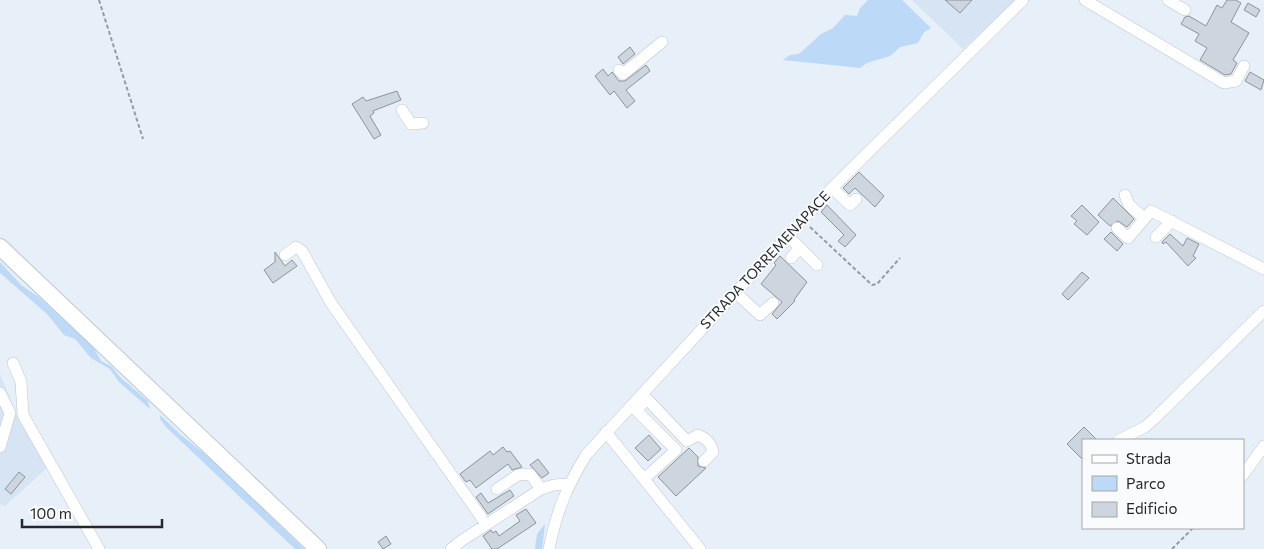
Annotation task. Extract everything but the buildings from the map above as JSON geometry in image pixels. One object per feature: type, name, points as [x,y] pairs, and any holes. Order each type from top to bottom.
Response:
[{"type":"highway","points":[[0,247],[318,549]]},
{"type":"street","name":"STRADA TORREMENAPACE","points":[[549,549],[553,527],[568,484],[586,455],[606,432],[633,407],[832,188],[1024,0]]},
{"type":"street","points":[[1085,0],[1224,83],[1236,80],[1244,66]]},
{"type":"street","points":[[1168,0],[1185,10]]},
{"type":"street","points":[[619,70],[623,74],[662,42]]},
{"type":"street","points":[[402,110],[412,124],[423,122]]},
{"type":"street","points":[[832,188],[850,205],[856,199]]},
{"type":"street","points":[[1125,195],[1129,205],[1144,218]]},
{"type":"street","points":[[1117,228],[1128,238],[1151,211],[1264,269]]},
{"type":"street","points":[[1156,237],[1172,221]]},
{"type":"street","points":[[788,236],[817,265]]},
{"type":"street","points":[[285,255],[296,247],[302,251],[331,303],[486,524]]},
{"type":"street","points":[[791,258],[800,248]]},
{"type":"street","points":[[736,293],[760,315],[773,303]]},
{"type":"street","points":[[1121,439],[1145,427],[1154,419],[1264,311]]},
{"type":"street","points":[[12,364],[21,382],[23,415],[99,549]]},
{"type":"street","points":[[0,393],[10,413],[0,447]]},
{"type":"street","points":[[644,479],[676,450],[633,407],[647,399],[687,441],[698,435],[711,444],[713,452],[704,461]]},
{"type":"street","points":[[606,432],[700,549]]},
{"type":"street","points":[[1244,473],[1264,446]]},
{"type":"street","points":[[497,489],[518,475],[530,474],[541,489]]},
{"type":"street","points":[[444,549],[460,541],[541,489],[554,485],[568,484]]},
{"type":"street","points":[[451,549],[460,541]]},
{"type":"path","points":[[99,0],[143,139]]},
{"type":"path","points":[[802,220],[872,285],[877,284],[900,258]]},
{"type":"path","points":[[1172,549],[1192,529]]},
{"type":"shaded area","points":[[912,0],[1017,0],[963,49]]},
{"type":"shaded area","points":[[0,374],[16,413],[48,467],[5,506],[0,504]]},
{"type":"green space","points":[[868,0],[902,0],[931,28],[924,32],[918,43],[900,47],[890,56],[867,63],[860,68],[783,60],[790,55],[799,54],[821,34],[833,28],[845,15],[857,16],[860,8]]},
{"type":"green space","points":[[0,262],[21,285],[40,298],[94,348],[101,361],[111,366],[120,377],[148,401],[150,409],[119,382],[110,369],[91,358],[75,339],[64,335],[47,314],[0,273]]},
{"type":"green space","points":[[160,415],[181,435],[215,462],[304,549],[295,549],[166,427],[160,419]]},
{"type":"green space","points":[[545,524],[542,549],[535,549],[537,534]]}]
